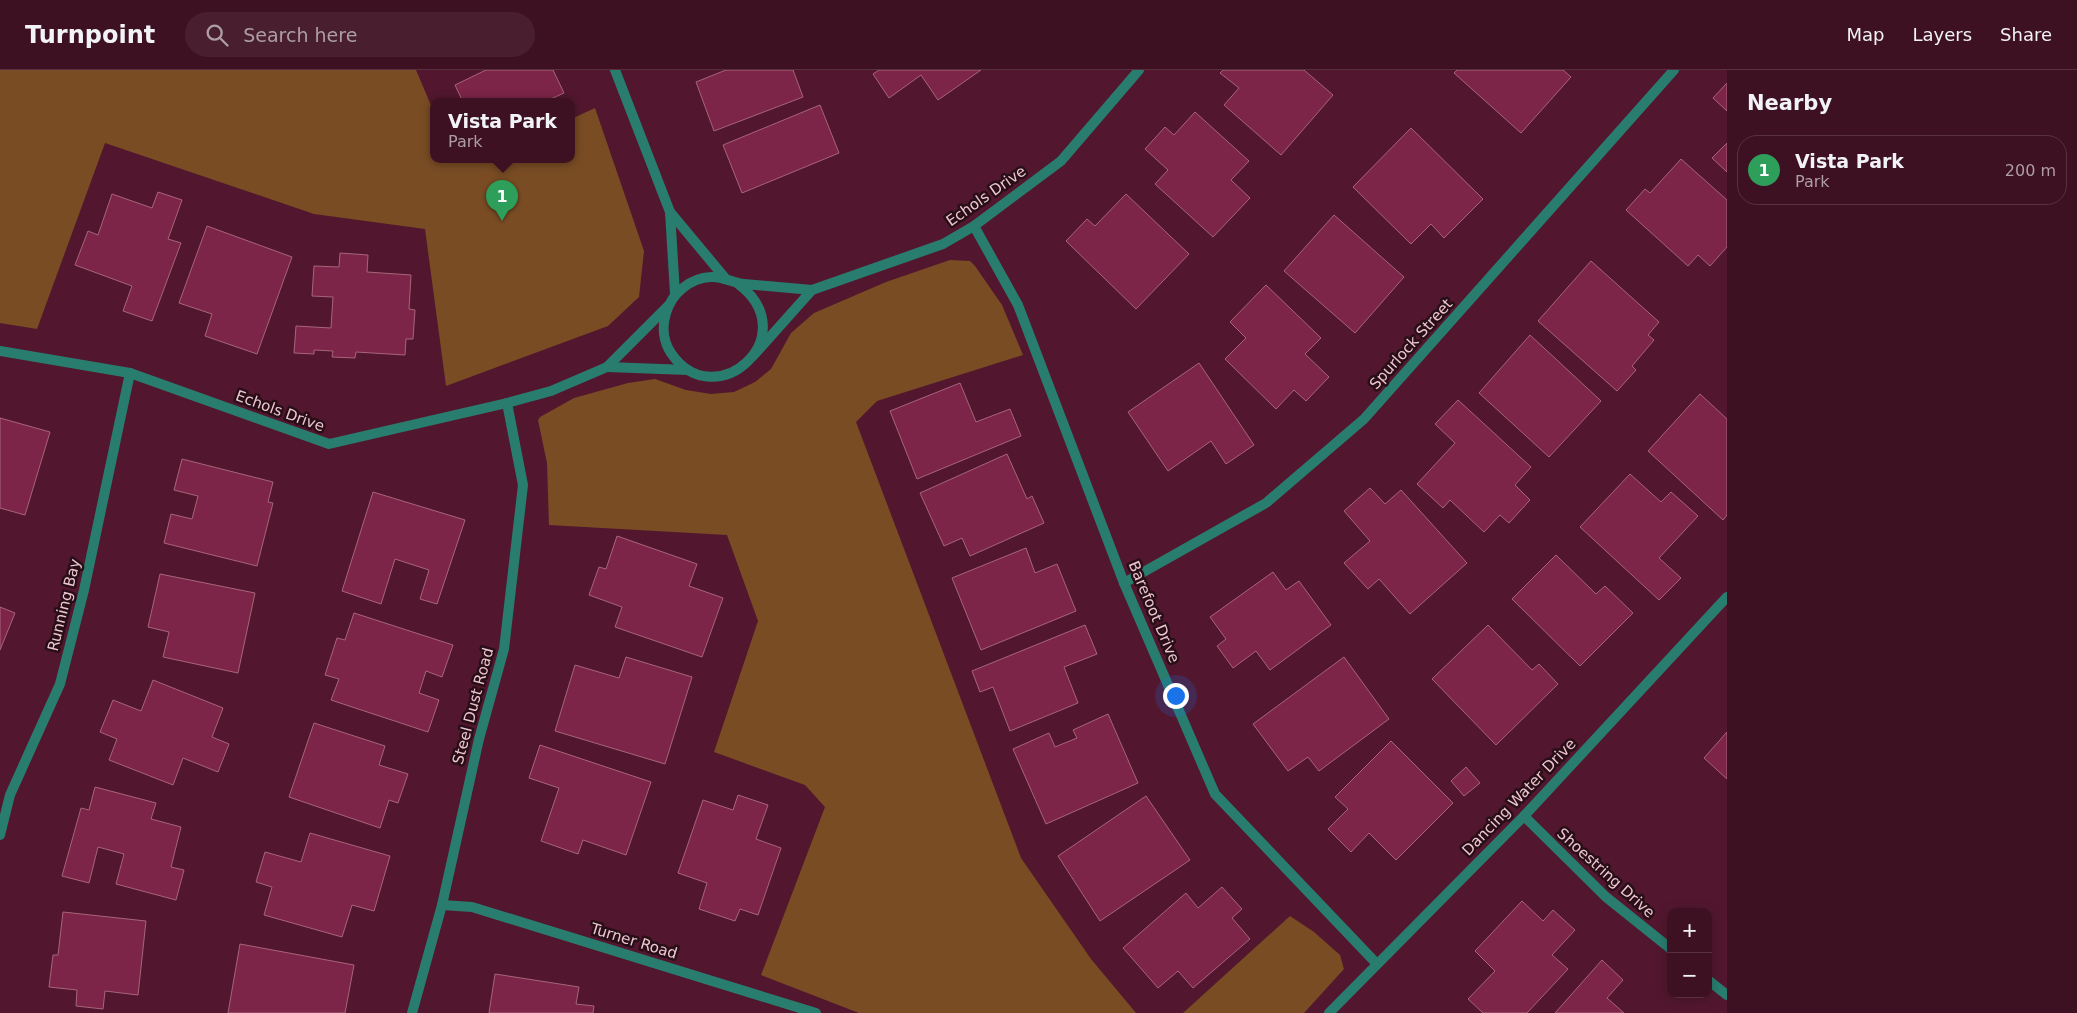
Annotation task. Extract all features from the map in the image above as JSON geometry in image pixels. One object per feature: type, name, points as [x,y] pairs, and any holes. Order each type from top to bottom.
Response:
[{"type":"street","points":[[615,70],[670,212],[675,294]]},
{"type":"street","name":"Echols Drive","points":[[737,283],[812,290],[943,244],[974,226],[1061,161],[1138,70]]},
{"type":"street","name":"Spurlock Street","points":[[1124,583],[1266,503],[1364,419],[1674,70]]},
{"type":"street","points":[[670,212],[724,278]]},
{"type":"street","name":"Barefoot Drive","points":[[974,226],[1018,306],[1124,583],[1214,794],[1377,964]]},
{"type":"street","points":[[711,277],[724,278],[737,283],[748,291],[757,302],[762,316],[762,337],[754,356],[744,366],[732,373],[717,377],[702,376],[688,370],[676,361],[668,349],[664,335],[664,320],[668,306],[675,294],[698,280],[711,277]]},
{"type":"street","name":"Echols Drive","points":[[754,356],[812,290]]},
{"type":"street","name":"Echols Drive","points":[[0,351],[130,373],[329,444],[551,391],[607,367],[668,306]]},
{"type":"street","name":"Echols Drive","points":[[607,367],[688,370]]},
{"type":"street","name":"Running Bay","points":[[0,835],[10,795],[60,684],[84,590],[130,373]]},
{"type":"street","name":"Steel Dust Road","points":[[412,1013],[442,905],[479,739],[504,649],[523,485],[507,403]]},
{"type":"street","name":"Dancing Water Drive","points":[[1329,1013],[1524,816],[1727,597]]},
{"type":"street","name":"Shoestring Drive","points":[[1524,816],[1606,897],[1667,947]]},
{"type":"street","name":"Turner Road","points":[[442,905],[472,907],[816,1013]]},
{"type":"street","points":[[1712,983],[1727,995]]},
{"type":"shaded area","points":[[0,70],[416,70],[430,103],[430,163],[575,163],[575,117],[595,108],[644,251],[639,297],[608,326],[446,386],[425,229],[314,214],[105,143],[37,329],[0,323]]},
{"type":"shaded area","points":[[950,260],[970,261],[975,266],[1002,305],[1023,355],[877,401],[856,422],[1021,858],[1091,959],[1136,1013],[859,1013],[761,975],[825,807],[805,785],[714,752],[758,621],[727,535],[549,525],[547,463],[538,420],[540,417],[574,398],[628,383],[655,379],[686,390],[711,394],[734,392],[755,382],[771,369],[791,333],[814,313],[886,282]]},
{"type":"shaded area","points":[[1290,916],[1314,932],[1340,955],[1344,969],[1304,1013],[1183,1013]]},
{"type":"building","points":[[486,70],[553,70],[564,93],[553,98],[461,98],[455,85]]},
{"type":"building","points":[[726,70],[793,70],[803,97],[714,131],[696,82]]},
{"type":"building","points":[[879,70],[981,70],[938,100],[921,75],[889,98],[873,74]]},
{"type":"building","points":[[1223,70],[1304,70],[1333,95],[1281,155],[1224,105],[1239,88],[1220,73]]},
{"type":"building","points":[[1457,70],[1563,70],[1571,77],[1521,133],[1454,73]]},
{"type":"building","points":[[1727,83],[1727,111],[1713,98]]},
{"type":"building","points":[[820,105],[839,153],[742,193],[723,145]]},
{"type":"building","points":[[1195,112],[1249,161],[1231,180],[1250,198],[1213,237],[1155,184],[1168,170],[1145,149],[1165,127],[1174,135]]},
{"type":"building","points":[[1411,128],[1483,199],[1444,238],[1431,224],[1411,244],[1353,187]]},
{"type":"building","points":[[1727,143],[1727,172],[1712,158]]},
{"type":"building","points":[[1681,159],[1727,200],[1727,247],[1710,266],[1698,255],[1688,266],[1626,210],[1645,189],[1650,193]]},
{"type":"building","points":[[158,192],[182,200],[168,239],[181,243],[152,321],[123,311],[132,286],[75,265],[88,231],[98,235],[112,194],[152,208]]},
{"type":"building","points":[[1126,194],[1189,254],[1136,309],[1066,241],[1087,219],[1095,226]]},
{"type":"building","points":[[1334,215],[1404,277],[1355,333],[1284,271]]},
{"type":"building","points":[[207,226],[292,257],[257,354],[205,336],[212,314],[179,303]]},
{"type":"building","points":[[340,253],[368,255],[367,272],[411,275],[409,309],[415,310],[413,339],[406,339],[405,355],[356,352],[355,358],[332,357],[333,351],[314,350],[314,354],[294,353],[296,326],[331,328],[333,297],[312,296],[314,266],[339,267]]},
{"type":"building","points":[[1591,261],[1659,322],[1648,335],[1654,340],[1632,366],[1636,370],[1617,391],[1538,321]]},
{"type":"building","points":[[1266,285],[1321,338],[1305,354],[1329,377],[1306,401],[1294,390],[1276,409],[1225,359],[1246,338],[1230,322]]},
{"type":"building","points":[[1530,335],[1601,401],[1549,457],[1479,393]]},
{"type":"building","points":[[1199,363],[1254,445],[1226,464],[1211,441],[1168,471],[1128,412]]},
{"type":"building","points":[[960,383],[976,422],[1010,409],[1021,436],[917,479],[890,411]]},
{"type":"building","points":[[1700,394],[1727,419],[1727,515],[1723,520],[1648,451]]},
{"type":"building","points":[[1458,400],[1531,467],[1515,485],[1530,500],[1509,523],[1500,515],[1484,532],[1450,500],[1443,508],[1417,484],[1455,443],[1435,424]]},
{"type":"building","points":[[0,418],[50,432],[25,515],[0,508]]},
{"type":"building","points":[[1007,454],[1027,499],[1032,496],[1044,523],[970,556],[962,538],[944,546],[920,493]]},
{"type":"building","points":[[182,459],[273,482],[268,502],[273,503],[257,566],[164,543],[171,514],[192,519],[198,496],[174,490]]},
{"type":"building","points":[[1630,474],[1661,502],[1671,492],[1698,516],[1659,558],[1681,578],[1659,600],[1580,527]]},
{"type":"building","points":[[1370,488],[1385,504],[1401,490],[1467,563],[1410,614],[1379,579],[1368,589],[1344,563],[1370,541],[1344,511]]},
{"type":"building","points":[[373,492],[465,520],[437,604],[420,599],[429,570],[395,559],[381,604],[342,591]]},
{"type":"building","points":[[617,536],[697,564],[689,586],[723,598],[702,657],[615,627],[622,607],[589,595],[599,567],[606,569]]},
{"type":"building","points":[[1026,548],[1035,573],[1057,564],[1076,611],[981,650],[952,578]]},
{"type":"building","points":[[1556,555],[1596,594],[1605,586],[1633,613],[1580,666],[1512,599]]},
{"type":"building","points":[[1273,572],[1286,590],[1299,581],[1331,625],[1270,670],[1256,651],[1233,668],[1217,646],[1226,639],[1210,617]]},
{"type":"building","points":[[160,574],[255,593],[238,673],[163,657],[169,632],[148,627]]},
{"type":"building","points":[[0,607],[15,613],[0,650]]},
{"type":"building","points":[[354,613],[453,645],[442,677],[426,671],[419,693],[439,700],[428,732],[331,700],[339,679],[325,675],[337,638],[345,640]]},
{"type":"building","points":[[1085,625],[1097,654],[1064,667],[1078,703],[1010,731],[993,687],[980,692],[972,671]]},
{"type":"building","points":[[1488,625],[1532,670],[1539,664],[1558,684],[1496,745],[1432,679]]},
{"type":"building","points":[[626,657],[692,677],[665,764],[555,731],[575,665],[619,678]]},
{"type":"building","points":[[1344,657],[1389,719],[1319,771],[1308,757],[1288,771],[1253,724]]},
{"type":"building","points":[[153,680],[223,708],[212,737],[229,744],[218,772],[183,758],[173,785],[109,760],[117,739],[100,732],[113,700],[141,711]]},
{"type":"building","points":[[1108,714],[1138,783],[1046,824],[1013,749],[1049,733],[1055,747],[1077,738],[1073,730]]},
{"type":"building","points":[[314,723],[385,746],[379,765],[408,774],[398,803],[389,800],[380,828],[289,797]]},
{"type":"building","points":[[1727,732],[1727,779],[1704,758]]},
{"type":"building","points":[[1391,741],[1453,803],[1396,860],[1369,833],[1351,852],[1328,829],[1348,809],[1335,797]]},
{"type":"building","points":[[540,745],[651,782],[626,855],[583,840],[578,854],[541,841],[559,788],[529,778]]},
{"type":"building","points":[[1466,767],[1480,783],[1464,796],[1451,781]]},
{"type":"building","points":[[95,787],[156,803],[151,819],[181,827],[171,867],[184,870],[176,900],[116,884],[124,854],[98,847],[89,883],[62,876],[81,808],[89,810]]},
{"type":"building","points":[[738,795],[768,805],[756,839],[781,848],[758,915],[740,909],[735,921],[699,909],[707,883],[678,873],[703,800],[733,810]]},
{"type":"building","points":[[1146,796],[1190,860],[1100,921],[1058,856]]},
{"type":"building","points":[[310,833],[390,856],[374,911],[352,905],[342,937],[264,915],[272,887],[256,882],[265,852],[301,862]]},
{"type":"building","points":[[1222,887],[1242,909],[1232,918],[1250,939],[1193,988],[1178,971],[1158,988],[1123,948],[1186,893],[1198,908]]},
{"type":"building","points":[[1522,901],[1543,921],[1553,910],[1575,930],[1552,955],[1568,969],[1527,1013],[1483,1013],[1468,999],[1495,971],[1475,951]]},
{"type":"building","points":[[63,912],[146,921],[138,995],[105,991],[103,1009],[76,1006],[77,990],[49,987],[53,955],[58,955]]},
{"type":"building","points":[[240,944],[354,965],[345,1013],[228,1013]]},
{"type":"building","points":[[1602,960],[1623,980],[1607,998],[1624,1013],[1555,1013]]},
{"type":"building","points":[[495,974],[579,987],[576,1004],[594,1006],[593,1013],[489,1013]]},
{"type":"place","name":"Vista Park","points":[[502,221]]}]
